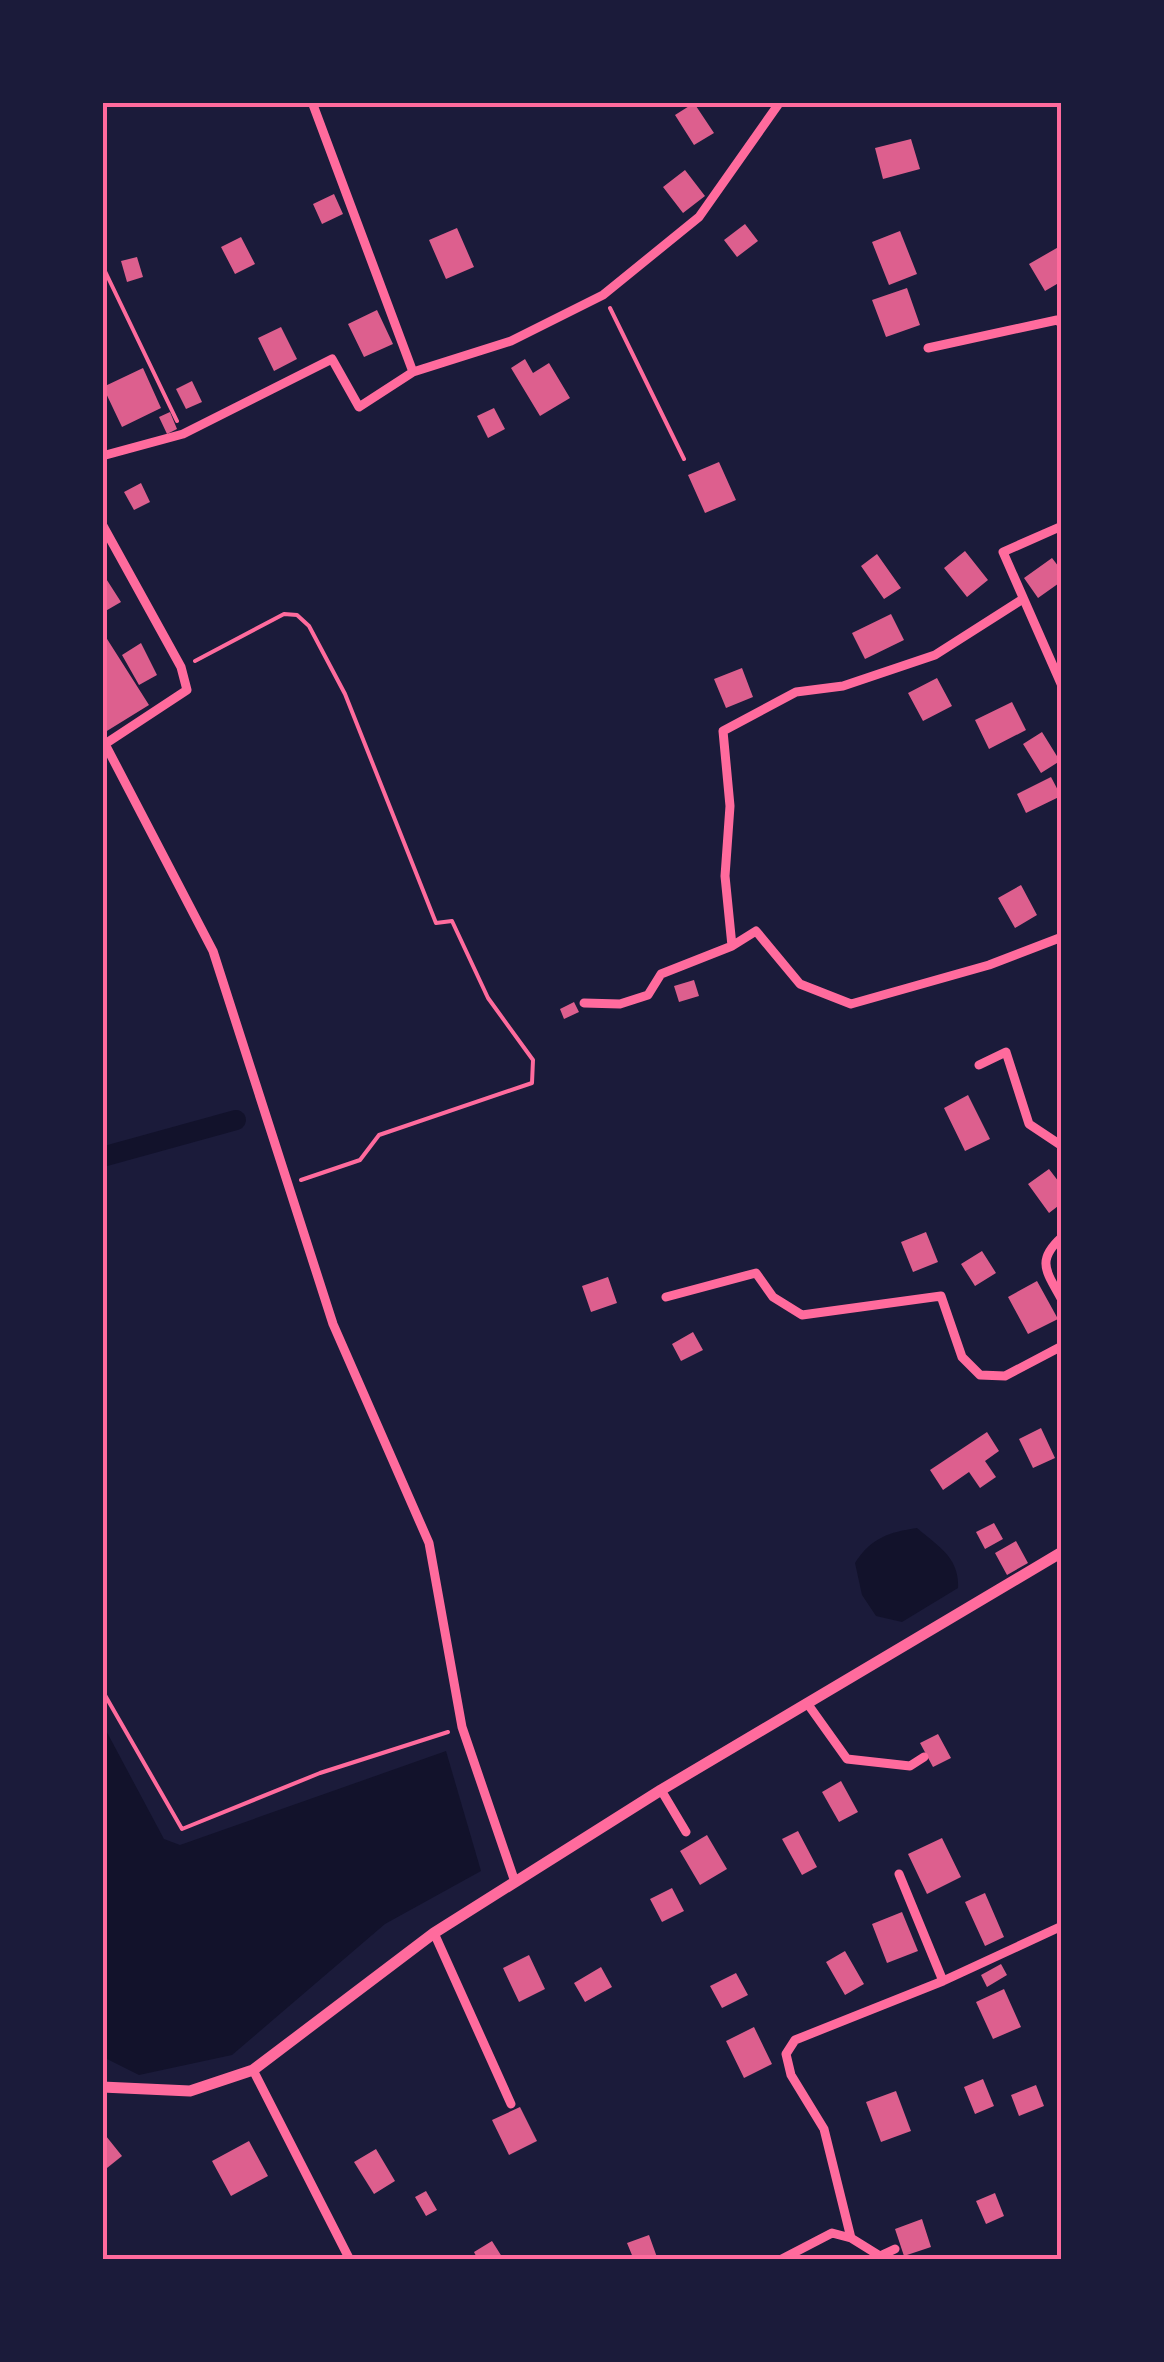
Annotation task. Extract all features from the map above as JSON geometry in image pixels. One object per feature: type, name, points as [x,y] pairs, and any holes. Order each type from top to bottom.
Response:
[{"type":"street","points":[[312,102],[413,372]]},
{"type":"street","points":[[102,456],[183,434],[332,359],[359,407],[413,372],[511,341],[604,295],[700,217],[780,102]]},
{"type":"street","points":[[928,348],[1057,320],[1062,324]]},
{"type":"street","points":[[102,524],[182,667],[187,690],[104,745],[213,951],[332,1324],[429,1542],[462,1727],[515,1882]]},
{"type":"street","points":[[1062,526],[1003,552],[1062,686]]},
{"type":"street","points":[[732,946],[725,876],[730,806],[723,731],[796,692],[843,686],[935,655],[1023,598]]},
{"type":"street","points":[[584,1004],[620,1004],[648,994],[660,974],[732,946],[756,932],[800,984],[851,1004],[988,965],[1062,937]]},
{"type":"street","points":[[979,1065],[1006,1052],[1029,1124],[1062,1146]]},
{"type":"street","points":[[1062,1237],[1048,1249],[1044,1265],[1062,1300]]},
{"type":"street","points":[[666,1297],[756,1273],[772,1296],[802,1316],[941,1296],[962,1357],[980,1375],[1005,1376],[1062,1346]]},
{"type":"street","points":[[102,2087],[190,2091],[253,2070],[434,1933],[661,1790],[1062,1552]]},
{"type":"street","points":[[807,1703],[847,1759],[910,1766],[924,1757]]},
{"type":"street","points":[[661,1790],[686,1832]]},
{"type":"street","points":[[900,1874],[943,1982]]},
{"type":"street","points":[[852,2238],[824,2129],[791,2076],[786,2054],[795,2040],[943,1982],[1062,1926]]},
{"type":"street","points":[[434,1933],[511,2104]]},
{"type":"street","points":[[253,2070],[350,2260]]},
{"type":"street","points":[[780,2260],[832,2233],[852,2238],[880,2256],[896,2250]]},
{"type":"path","points":[[102,265],[183,434]]},
{"type":"path","points":[[604,295],[684,459]]},
{"type":"path","points":[[182,667],[284,614],[297,615],[309,626],[345,694],[436,923],[452,921],[488,998],[532,1060],[532,1084],[379,1135],[360,1160],[286,1185]]},
{"type":"path","points":[[102,1690],[182,1830],[320,1772],[462,1727]]},
{"type":"shaded area","points":[[917,1528],[951,1561],[958,1588],[902,1622],[876,1616],[862,1595],[855,1563],[882,1538]]},
{"type":"shaded area","points":[[102,1723],[164,1839],[180,1845],[446,1751],[481,1871],[385,1924],[232,2055],[139,2075],[107,2059],[103,2040]]},
{"type":"building","points":[[694,103],[714,133],[694,145],[675,115]]},
{"type":"building","points":[[911,139],[920,169],[883,179],[875,148]]},
{"type":"building","points":[[685,170],[705,196],[683,213],[663,187]]},
{"type":"building","points":[[334,194],[343,214],[322,224],[313,204]]},
{"type":"building","points":[[745,224],[758,241],[737,257],[724,240]]},
{"type":"building","points":[[457,228],[474,267],[446,279],[429,240]]},
{"type":"building","points":[[900,231],[917,274],[889,285],[872,242]]},
{"type":"building","points":[[241,237],[255,264],[235,274],[221,247]]},
{"type":"building","points":[[1062,245],[1062,281],[1045,291],[1029,264]]},
{"type":"building","points":[[137,257],[143,277],[127,282],[121,261]]},
{"type":"building","points":[[907,288],[920,325],[886,337],[872,300]]},
{"type":"building","points":[[377,310],[393,344],[364,357],[348,324]]},
{"type":"building","points":[[281,327],[297,359],[274,371],[258,338]]},
{"type":"building","points":[[525,359],[533,373],[549,363],[570,398],[540,416],[511,368]]},
{"type":"building","points":[[143,368],[161,408],[122,427],[103,387]]},
{"type":"building","points":[[192,381],[202,402],[186,409],[176,389]]},
{"type":"building","points":[[494,408],[505,429],[488,438],[477,416]]},
{"type":"building","points":[[170,412],[177,429],[167,434],[159,417]]},
{"type":"building","points":[[719,462],[736,500],[705,513],[688,475]]},
{"type":"building","points":[[141,483],[150,502],[134,510],[124,492]]},
{"type":"building","points":[[965,551],[988,580],[967,597],[944,568]]},
{"type":"building","points":[[877,554],[901,588],[884,599],[861,566]]},
{"type":"building","points":[[1052,558],[1062,571],[1062,581],[1038,598],[1024,578]]},
{"type":"building","points":[[105,577],[121,602],[102,613],[102,579]]},
{"type":"building","points":[[891,614],[904,640],[865,659],[852,633]]},
{"type":"building","points":[[102,631],[149,705],[102,734]]},
{"type":"building","points":[[141,643],[157,675],[139,685],[122,655]]},
{"type":"building","points":[[742,668],[753,697],[726,708],[714,679]]},
{"type":"building","points":[[937,678],[952,706],[923,721],[908,693]]},
{"type":"building","points":[[1012,702],[1026,730],[989,749],[975,720]]},
{"type":"building","points":[[1042,732],[1060,761],[1041,773],[1023,744]]},
{"type":"building","points":[[1051,777],[1061,796],[1026,813],[1017,794]]},
{"type":"building","points":[[1021,885],[1037,915],[1015,928],[998,898]]},
{"type":"building","points":[[694,980],[699,996],[679,1002],[674,986]]},
{"type":"building","points":[[574,1002],[579,1012],[564,1019],[560,1009]]},
{"type":"building","points":[[968,1095],[990,1139],[965,1151],[944,1108]]},
{"type":"building","points":[[1049,1169],[1062,1186],[1062,1203],[1049,1213],[1028,1184]]},
{"type":"building","points":[[926,1232],[938,1262],[913,1272],[901,1242]]},
{"type":"building","points":[[982,1251],[996,1273],[975,1286],[961,1264]]},
{"type":"building","points":[[608,1277],[617,1303],[591,1312],[582,1286]]},
{"type":"building","points":[[1037,1281],[1058,1319],[1028,1334],[1008,1297]]},
{"type":"building","points":[[693,1332],[703,1350],[681,1361],[672,1344]]},
{"type":"building","points":[[1041,1428],[1055,1458],[1033,1468],[1019,1439]]},
{"type":"building","points":[[987,1432],[999,1451],[985,1461],[996,1477],[980,1488],[969,1472],[943,1490],[930,1470]]},
{"type":"building","points":[[994,1523],[1003,1539],[985,1549],[976,1532]]},
{"type":"building","points":[[1016,1541],[1028,1563],[1007,1575],[995,1553]]},
{"type":"building","points":[[938,1734],[951,1758],[933,1767],[920,1743]]},
{"type":"building","points":[[841,1781],[858,1812],[839,1822],[822,1792]]},
{"type":"building","points":[[798,1831],[817,1867],[802,1875],[782,1839]]},
{"type":"building","points":[[707,1835],[727,1869],[700,1885],[680,1851]]},
{"type":"building","points":[[942,1838],[961,1877],[927,1894],[908,1854]]},
{"type":"building","points":[[672,1888],[684,1911],[662,1922],[650,1899]]},
{"type":"building","points":[[985,1893],[1004,1937],[985,1946],[965,1902]]},
{"type":"building","points":[[902,1912],[918,1951],[887,1963],[872,1924]]},
{"type":"building","points":[[845,1951],[864,1984],[845,1995],[826,1962]]},
{"type":"building","points":[[529,1955],[545,1989],[519,2002],[503,1968]]},
{"type":"building","points":[[1001,1964],[1007,1975],[987,1987],[981,1975]]},
{"type":"building","points":[[601,1967],[612,1987],[585,2002],[574,1983]]},
{"type":"building","points":[[736,1973],[748,1995],[722,2008],[710,1986]]},
{"type":"building","points":[[1004,1989],[1021,2027],[993,2039],[976,2002]]},
{"type":"building","points":[[754,2027],[772,2064],[744,2078],[726,2041]]},
{"type":"building","points":[[983,2079],[994,2106],[975,2114],[964,2087]]},
{"type":"building","points":[[1036,2085],[1044,2106],[1019,2116],[1011,2095]]},
{"type":"building","points":[[896,2091],[911,2131],[881,2142],[866,2102]]},
{"type":"building","points":[[520,2107],[537,2141],[509,2155],[492,2120]]},
{"type":"building","points":[[102,2131],[122,2156],[102,2172]]},
{"type":"building","points":[[249,2141],[268,2176],[231,2196],[212,2161]]},
{"type":"building","points":[[376,2149],[395,2181],[374,2194],[354,2162]]},
{"type":"building","points":[[426,2191],[437,2210],[426,2216],[415,2197]]},
{"type":"building","points":[[995,2193],[1004,2216],[986,2224],[976,2201]]},
{"type":"building","points":[[922,2219],[931,2247],[904,2256],[895,2229]]},
{"type":"building","points":[[649,2235],[658,2260],[634,2260],[627,2243]]},
{"type":"building","points":[[492,2241],[504,2260],[478,2260],[474,2252]]},
{"type":"waterway","points":[[102,1157],[236,1120]]}]
